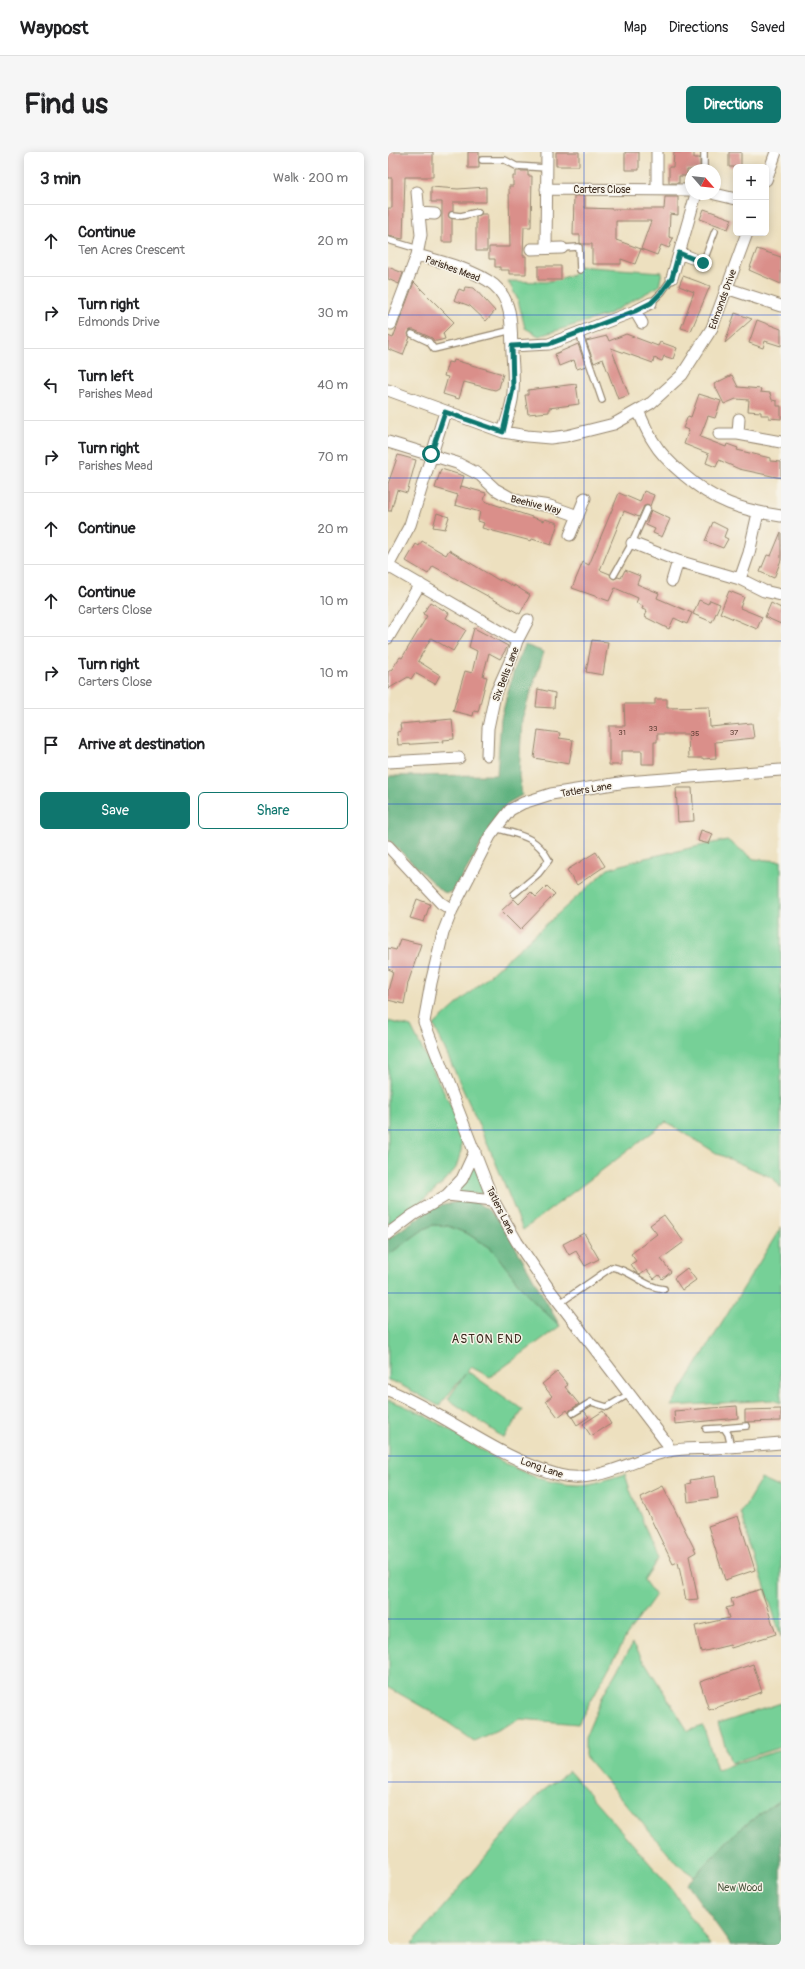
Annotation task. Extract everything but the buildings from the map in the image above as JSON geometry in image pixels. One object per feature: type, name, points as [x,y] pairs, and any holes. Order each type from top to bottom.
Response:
[{"type":"street","points":[[546,248],[547,152]]},
{"type":"street","points":[[657,152],[657,190]]},
{"type":"street","points":[[769,172],[776,152]]},
{"type":"street","name":"Carters Close","points":[[546,189],[685,190]]},
{"type":"street","name":"Parishes Mead","points":[[391,324],[392,310],[417,252],[421,235],[417,192]]},
{"type":"street","points":[[721,195],[733,198]]},
{"type":"street","points":[[672,278],[694,200]]},
{"type":"street","points":[[419,212],[438,214]]},
{"type":"street","name":"Edmonds Drive","points":[[388,390],[503,432],[542,437],[566,436],[614,424],[638,411],[662,395],[682,375],[712,328],[746,236]]},
{"type":"street","points":[[531,249],[562,248]]},
{"type":"street","name":"Parishes Mead","points":[[417,252],[476,275],[493,285],[501,293],[507,305],[512,330],[513,389],[503,432]]},
{"type":"street","points":[[679,253],[692,258]]},
{"type":"street","points":[[726,288],[781,306]]},
{"type":"street","points":[[512,346],[549,344],[635,311],[651,303]]},
{"type":"street","points":[[635,311],[642,323]]},
{"type":"street","points":[[638,411],[653,442],[662,454],[697,487],[726,504],[781,516]]},
{"type":"street","points":[[388,566],[410,525],[445,412]]},
{"type":"street","points":[[738,434],[740,419]]},
{"type":"street","points":[[720,434],[738,434],[781,442]]},
{"type":"street","name":"Beehive Way","points":[[388,442],[431,454],[469,468],[503,495],[522,502],[550,506],[578,516]]},
{"type":"street","points":[[570,535],[585,498]]},
{"type":"street","points":[[740,579],[750,553],[758,512]]},
{"type":"street","points":[[632,543],[678,561],[740,579],[764,591],[781,595]]},
{"type":"street","points":[[672,581],[678,561]]},
{"type":"street","name":"Six Bells Lane","points":[[388,566],[517,641]]},
{"type":"street","points":[[388,638],[420,584]]},
{"type":"street","name":"Six Bells Lane","points":[[486,755],[489,721],[495,695],[511,659],[517,641],[528,620]]},
{"type":"street","points":[[388,762],[459,758]]},
{"type":"street","name":"Tatlers Lane","points":[[670,1451],[666,1442],[560,1303],[517,1242],[494,1200],[424,1022],[442,933],[472,870],[496,828],[510,810],[523,803],[551,794],[626,782],[781,770]]},
{"type":"street","points":[[388,846],[441,903],[452,910]]},
{"type":"street","points":[[388,1234],[412,1215],[447,1195],[462,1179],[475,1151]]},
{"type":"street","points":[[447,1195],[494,1200]]},
{"type":"street","name":"Long Lane","points":[[388,1390],[434,1412],[507,1455],[559,1475],[582,1478],[670,1451],[781,1443]]},
{"type":"lane","points":[[704,152],[704,164]]},
{"type":"lane","points":[[482,160],[505,160],[516,166],[546,168]]},
{"type":"lane","points":[[452,215],[460,216],[478,212]]},
{"type":"lane","points":[[692,258],[703,263],[715,231]]},
{"type":"lane","points":[[388,240],[417,252]]},
{"type":"lane","points":[[562,248],[579,247],[580,270]]},
{"type":"lane","points":[[651,303],[662,292],[672,278]]},
{"type":"lane","points":[[412,334],[429,342],[434,349],[512,330]]},
{"type":"lane","points":[[579,333],[602,400]]},
{"type":"lane","points":[[614,575],[632,543],[647,509]]},
{"type":"lane","points":[[496,828],[530,838],[542,848],[549,860],[538,874],[514,894]]},
{"type":"lane","points":[[560,1303],[612,1267],[623,1268],[656,1288],[664,1289]]},
{"type":"lane","points":[[573,1413],[591,1402],[607,1407],[629,1394]]},
{"type":"lane","points":[[706,1429],[747,1426]]},
{"type":"lane","points":[[724,1428],[728,1434],[731,1447]]},
{"type":"green space","points":[[576,266],[662,272],[659,286],[607,315],[539,336],[525,328],[518,300],[508,281],[546,282],[573,275]]},
{"type":"green space","points":[[525,645],[544,652],[522,719],[519,776],[522,795],[508,803],[494,822],[454,891],[447,893],[441,891],[388,839],[388,778],[390,776],[497,775],[501,718],[514,670]]},
{"type":"green space","points":[[727,840],[754,859],[781,861],[781,1188],[773,1178],[718,1154],[666,1122],[523,1230],[495,1161],[434,1025],[608,869],[645,858]]},
{"type":"green space","points":[[388,1021],[411,1027],[457,1118],[462,1138],[461,1151],[456,1168],[444,1182],[423,1200],[388,1224]]},
{"type":"green space","points":[[473,1162],[487,1194],[459,1193],[457,1189]]},
{"type":"green space","points":[[461,1201],[476,1202],[496,1217],[511,1239],[560,1326],[530,1298],[491,1248],[468,1234],[448,1226],[433,1225],[424,1229],[388,1255],[388,1239],[432,1208]]},
{"type":"green space","points":[[433,1225],[448,1226],[468,1234],[491,1248],[530,1298],[560,1326],[490,1377],[471,1367],[467,1371],[523,1410],[504,1438],[448,1399],[466,1373],[439,1406],[399,1384],[388,1380],[388,1255],[424,1229]]},
{"type":"green space","points":[[781,1227],[781,1403],[772,1400],[671,1406]]},
{"type":"green space","points":[[388,1400],[412,1409],[435,1421],[505,1463],[529,1474],[553,1482],[584,1485],[625,1474],[658,1559],[644,1580],[655,1596],[627,1635],[578,1724],[520,1719],[474,1741],[440,1717],[388,1687]]},
{"type":"green space","points":[[761,1479],[781,1488],[781,1637],[741,1513]]},
{"type":"green space","points":[[633,1643],[688,1731],[703,1726],[717,1769],[781,1750],[781,1799],[737,1831],[694,1876],[678,1865],[585,1756],[585,1738],[604,1693]]},
{"type":"green space","points":[[781,1703],[781,1747],[731,1763],[718,1724]]},
{"type":"green space","points":[[569,1771],[671,1888],[710,1945],[411,1945],[539,1794]]},
{"type":"green space","name":"New Wood","points":[[781,1799],[781,1945],[731,1945],[687,1884],[737,1831]]},
{"type":"district","name":"ASTON END","points":[[487,1339]]},
{"type":"route","points":[[431,454],[445,412],[503,432],[512,400],[514,381],[512,346],[549,344],[635,311],[651,303],[662,292],[672,278],[679,253],[703,263]]}]
